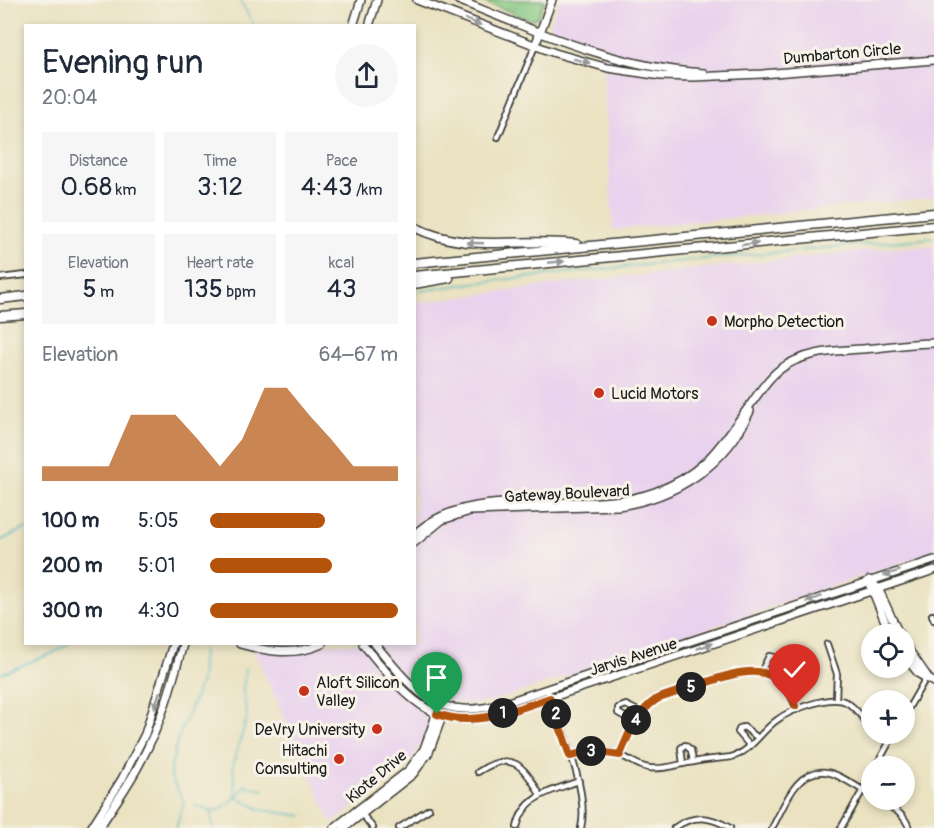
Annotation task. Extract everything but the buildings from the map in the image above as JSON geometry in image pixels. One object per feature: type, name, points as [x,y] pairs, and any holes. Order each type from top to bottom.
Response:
[{"type":"highway","points":[[416,261],[934,211]]},
{"type":"highway","points":[[416,261],[934,211]]},
{"type":"highway","points":[[416,276],[934,226]]},
{"type":"highway","points":[[416,228],[434,236],[461,243],[552,241],[576,244]]},
{"type":"highway","points":[[416,284],[523,266]]},
{"type":"highway","points":[[0,299],[24,296]]},
{"type":"highway","points":[[0,304],[24,302]]},
{"type":"highway","points":[[0,317],[24,316]]},
{"type":"street","points":[[354,24],[361,0]]},
{"type":"street","points":[[367,24],[372,0]]},
{"type":"street","points":[[368,24],[377,0]]},
{"type":"street","points":[[407,0],[428,8],[433,7]]},
{"type":"street","name":"Dumbarton Circle","points":[[417,0],[535,46],[577,60],[633,72],[693,77],[934,60]]},
{"type":"street","name":"Dumbarton Circle","points":[[458,0],[579,48],[633,63],[689,72],[752,74]]},
{"type":"street","points":[[498,137],[552,0]]},
{"type":"street","points":[[0,279],[24,275]]},
{"type":"street","name":"Gateway Boulevard","points":[[416,533],[439,516],[470,506],[618,500],[642,496],[666,488],[695,471],[714,455],[778,371],[804,357],[819,353],[934,343]]},
{"type":"street","name":"Gateway Boulevard","points":[[416,541],[442,520],[470,512],[618,506],[668,493],[698,475],[724,452],[745,420],[756,397]]},
{"type":"street","name":"Jarvis Avenue","points":[[376,645],[416,691],[443,706],[474,710],[547,689],[934,560]]},
{"type":"street","name":"Jarvis Avenue","points":[[364,645],[398,687],[410,698],[440,715],[474,719],[492,717],[934,570]]},
{"type":"street","points":[[869,580],[894,624]]},
{"type":"street","points":[[875,589],[887,624]]},
{"type":"street","points":[[827,644],[837,674],[836,699]]},
{"type":"street","points":[[91,828],[141,742],[158,696],[173,645]]},
{"type":"street","points":[[99,828],[133,775],[149,744],[163,711],[183,645]]},
{"type":"street","points":[[244,645],[286,652],[320,645]]},
{"type":"street","points":[[761,672],[769,656],[774,657],[777,661],[770,676]]},
{"type":"street","points":[[915,659],[934,682]]},
{"type":"street","points":[[915,669],[919,674],[927,676]]},
{"type":"street","points":[[620,755],[640,712],[657,699],[736,672],[761,672],[770,676],[791,696],[796,710]]},
{"type":"street","points":[[915,697],[927,676]]},
{"type":"street","points":[[547,689],[584,801],[581,828]]},
{"type":"street","points":[[570,756],[592,751],[620,755],[646,768],[665,769],[734,756],[750,746],[777,720],[796,710],[836,699],[846,701],[861,716]]},
{"type":"street","points":[[634,722],[618,713],[618,708],[626,705],[640,712]]},
{"type":"street","name":"Kiote Drive","points":[[334,828],[403,784],[422,764],[434,741],[443,706]]},
{"type":"street","points":[[750,746],[740,736],[738,732],[740,728],[749,729],[758,738]]},
{"type":"street","points":[[684,764],[681,748],[685,745],[691,750],[693,762]]},
{"type":"street","points":[[478,772],[491,763],[504,760],[518,764],[531,777],[540,795]]},
{"type":"street","points":[[772,828],[802,778],[813,773],[827,772],[861,790]]},
{"type":"street","points":[[517,827],[520,814],[540,795],[579,781]]},
{"type":"street","points":[[842,828],[861,793]]},
{"type":"street","points":[[399,828],[429,809]]},
{"type":"street","points":[[894,810],[906,819],[909,828]]},
{"type":"street","points":[[360,812],[373,828]]},
{"type":"street","name":"Kiote Drive","points":[[344,828],[360,812]]},
{"type":"street","points":[[674,828],[682,822],[697,817],[712,819],[730,828]]},
{"type":"shaded area","points":[[560,0],[934,0],[934,197],[613,230],[602,47],[553,28],[550,22]]},
{"type":"shaded area","points":[[934,246],[934,552],[490,702],[468,704],[438,699],[426,734],[414,757],[398,773],[332,823],[251,645],[416,645],[416,303],[577,282],[892,248]]},
{"type":"green space","points":[[479,0],[545,0],[538,17],[531,20]]},
{"type":"waterway","points":[[240,0],[253,24]]},
{"type":"waterway","points":[[416,292],[472,283],[682,261],[934,238]]},
{"type":"waterway","points":[[0,541],[24,529]]},
{"type":"waterway","points":[[0,674],[53,653],[66,645]]},
{"type":"waterway","points":[[176,828],[184,801],[170,773],[177,741],[201,682],[203,649]]},
{"type":"waterway","points":[[245,669],[243,690],[247,717],[233,764],[236,797],[262,810],[303,816]]},
{"type":"waterway","points":[[194,805],[216,811],[231,801],[246,785],[248,788],[264,790]]},
{"type":"waterway","points":[[211,811],[213,828]]},
{"type":"place","name":"Morpho Detection","points":[[712,321]]},
{"type":"place","name":"Lucid Motors","points":[[599,393]]},
{"type":"place","name":"Aloft Silicon Valley","points":[[304,691]]},
{"type":"place","name":"DeVry University","points":[[377,729]]},
{"type":"place","name":"Hitachi Consulting","points":[[339,759]]},
{"type":"route","points":[[437,714],[474,719],[492,717],[550,698],[570,756],[592,751],[620,755],[634,722],[647,705],[657,699],[736,672],[761,672],[770,676],[780,683],[791,696],[795,706]]}]
